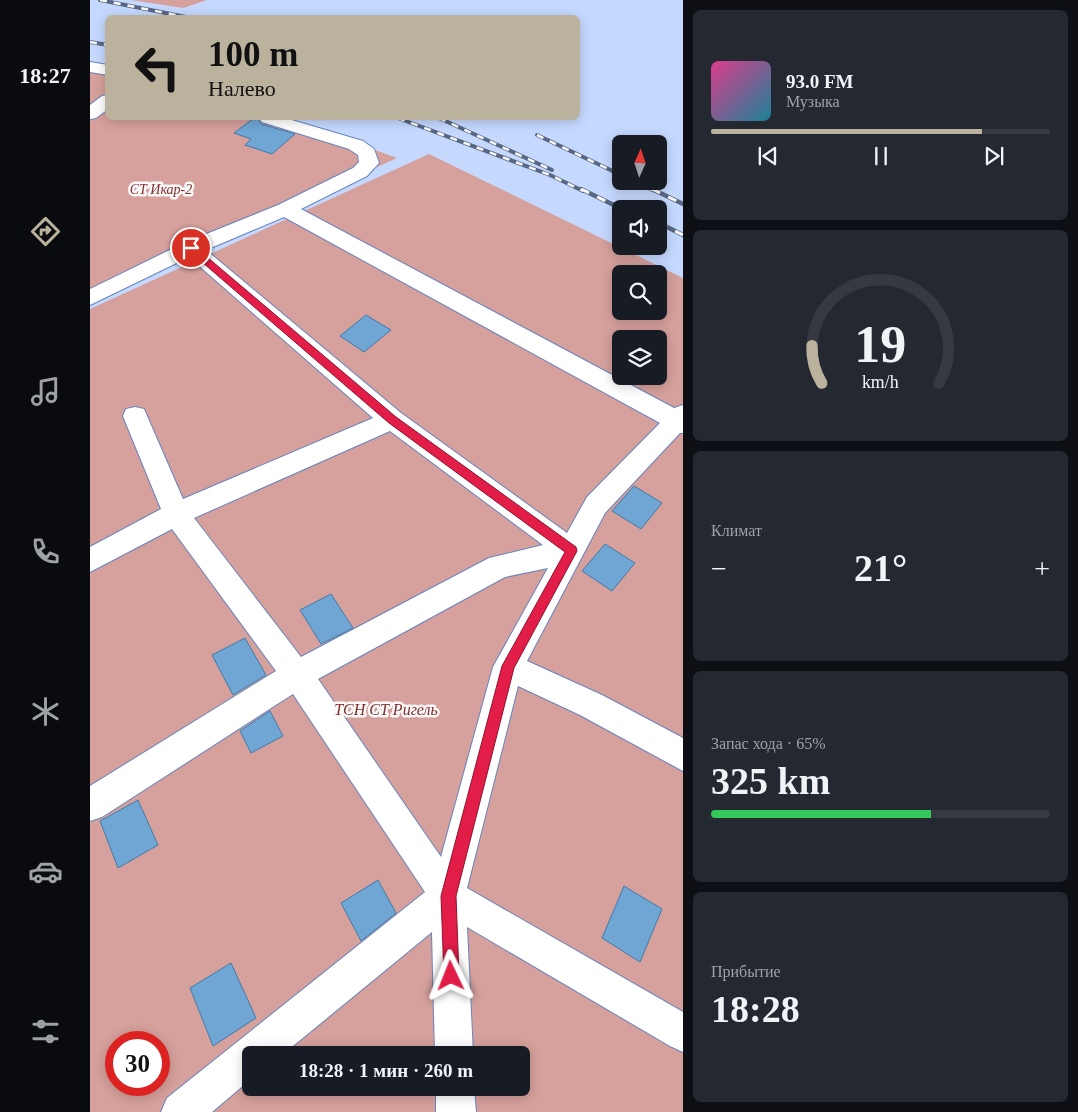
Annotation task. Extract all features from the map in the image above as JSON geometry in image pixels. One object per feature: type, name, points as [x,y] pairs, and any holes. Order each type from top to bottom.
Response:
[{"type":"street","points":[[90,67],[105,70]]},
{"type":"street","points":[[90,114],[105,102]]},
{"type":"street","points":[[90,298],[191,248],[285,209],[360,172],[369,163],[369,158],[363,148],[275,120]]},
{"type":"street","points":[[285,209],[681,419],[596,505],[508,666],[448,896],[454,1046]]},
{"type":"street","points":[[191,248],[392,420],[572,551]]},
{"type":"street","points":[[135,416],[176,514],[297,674],[448,896],[683,1033]]},
{"type":"street","points":[[90,560],[176,514],[392,420]]},
{"type":"street","points":[[90,805],[297,674],[499,566],[572,551]]},
{"type":"street","points":[[508,666],[591,705],[683,755]]},
{"type":"street","points":[[263,1046],[448,896]]},
{"type":"street","points":[[181,1112],[242,1063]]},
{"type":"street","points":[[455,1096],[456,1112]]},
{"type":"green space","points":[[131,0],[207,0],[183,8]]},
{"type":"green space","name":"СТ Икар-2","points":[[90,63],[105,66],[105,120],[292,120],[397,158],[90,299]]},
{"type":"green space","name":"ТСН СТ Ригель","points":[[429,154],[612,243],[612,255],[636,255],[656,265],[612,265],[612,320],[667,320],[667,270],[683,278],[683,1112],[90,1112],[90,309]]},
{"type":"building","points":[[251,120],[258,120],[261,124],[295,134],[272,154],[245,145],[251,139],[234,133]]},
{"type":"building","points":[[366,315],[391,330],[364,352],[340,336]]},
{"type":"building","points":[[634,486],[662,503],[641,529],[612,511]]},
{"type":"building","points":[[605,544],[635,563],[612,591],[582,571]]},
{"type":"building","points":[[331,594],[353,628],[321,644],[300,610]]},
{"type":"building","points":[[245,638],[266,675],[233,695],[212,655]]},
{"type":"building","points":[[270,711],[283,736],[251,753],[240,731]]},
{"type":"building","points":[[138,800],[158,845],[118,868],[100,821]]},
{"type":"building","points":[[378,880],[396,913],[361,941],[341,903]]},
{"type":"building","points":[[624,886],[662,909],[640,962],[602,938]]},
{"type":"building","points":[[231,963],[256,1018],[213,1046],[190,988]]},
{"type":"railway","points":[[100,0],[176,15]]},
{"type":"railway","points":[[90,42],[105,44]]},
{"type":"railway","points":[[403,120],[550,175],[583,191]]},
{"type":"railway","points":[[443,120],[552,170]]},
{"type":"railway","points":[[537,135],[612,171]]},
{"type":"railway","points":[[581,189],[612,204]]},
{"type":"railway","points":[[654,190],[683,204]]},
{"type":"railway","points":[[667,227],[683,235]]},
{"type":"route","points":[[191,248],[392,420],[572,551],[508,666],[448,896],[451,976]]}]
